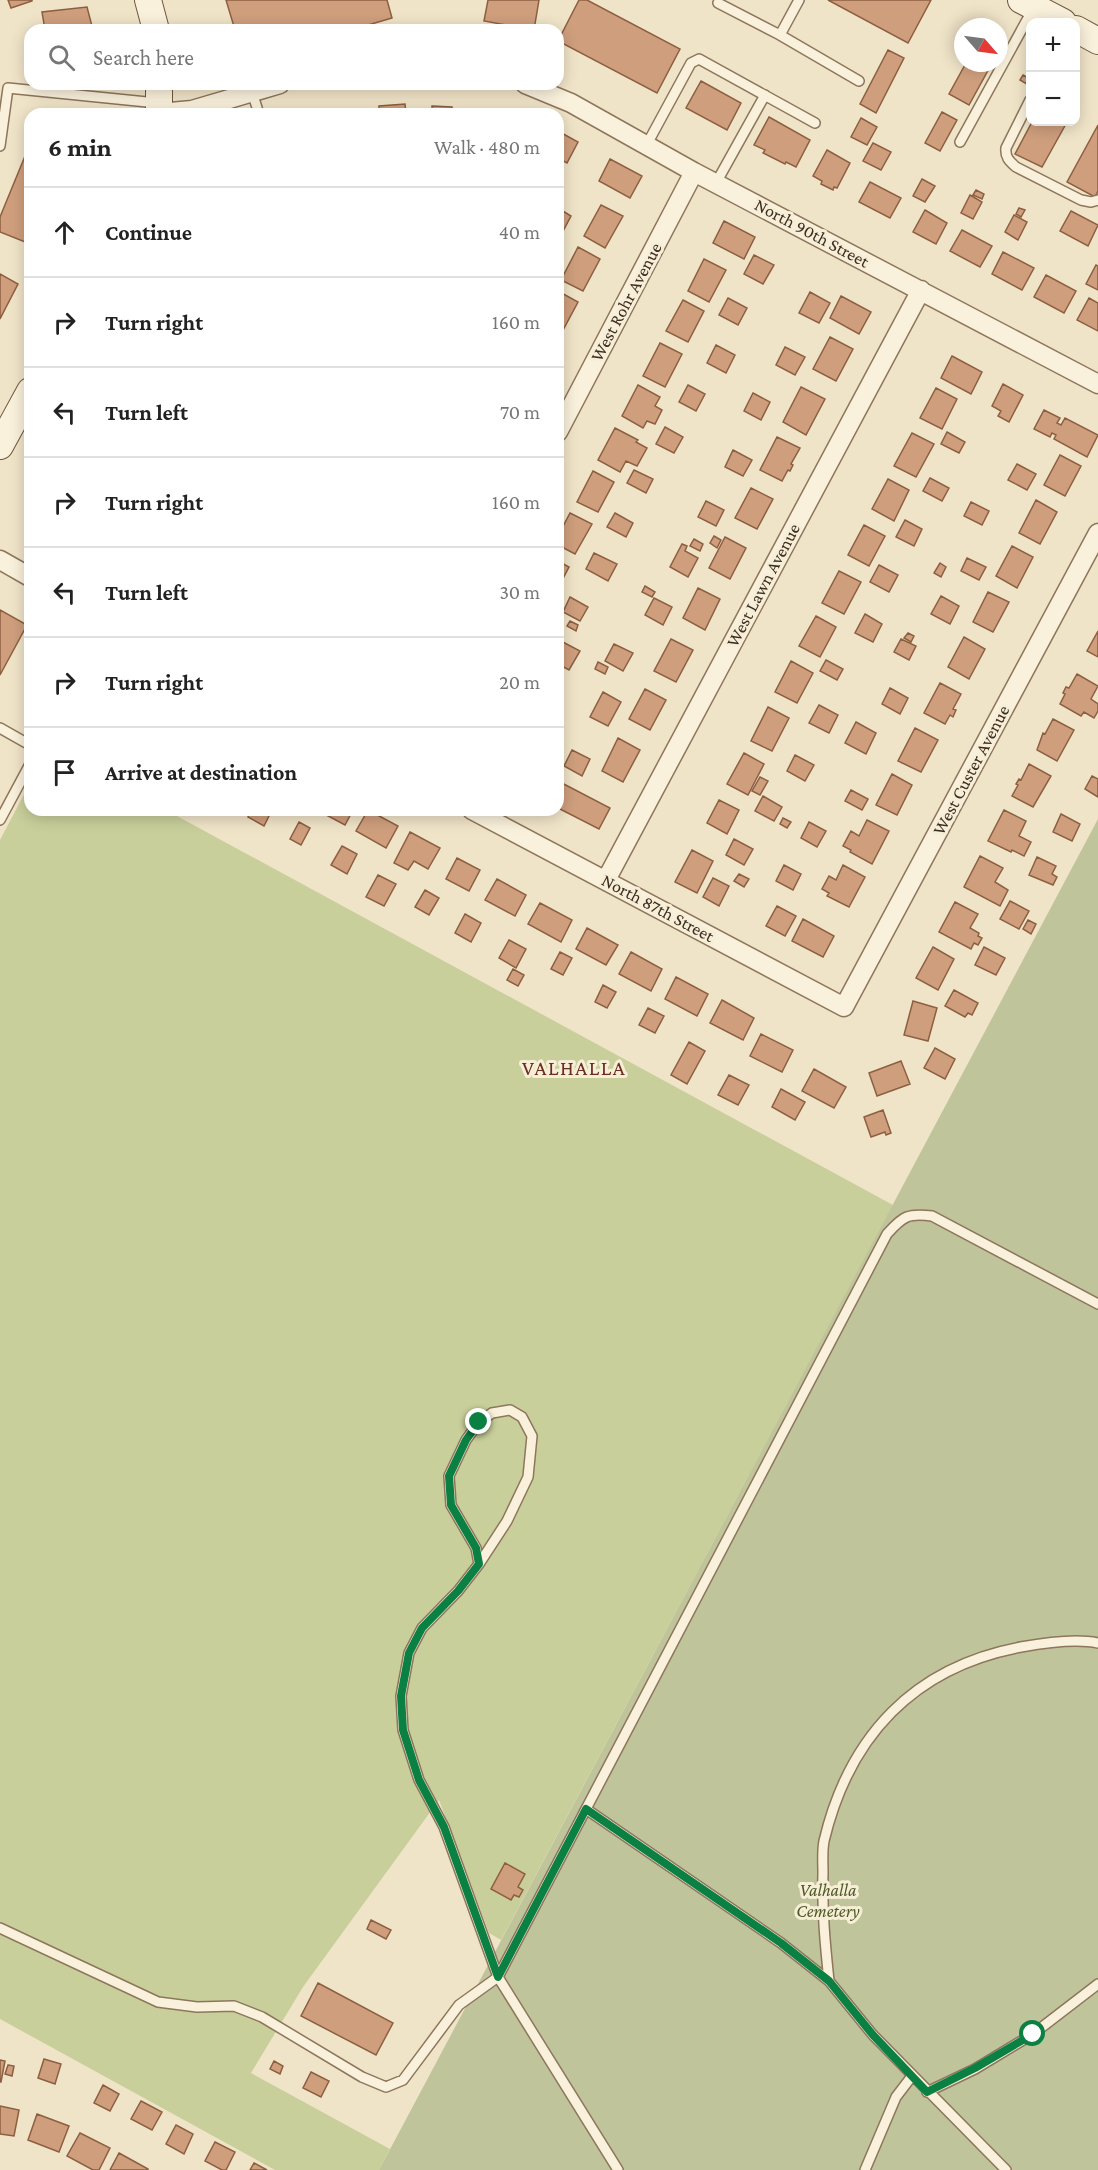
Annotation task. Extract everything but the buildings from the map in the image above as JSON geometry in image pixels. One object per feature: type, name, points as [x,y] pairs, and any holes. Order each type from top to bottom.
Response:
[{"type":"street","points":[[148,0],[154,24]]},
{"type":"street","points":[[1027,4],[1055,18]]},
{"type":"street","points":[[1080,31],[1098,41]]},
{"type":"street","points":[[199,108],[259,90]]},
{"type":"street","name":"North 90th Street","points":[[540,90],[571,103],[694,172],[1098,384]]},
{"type":"street","points":[[159,104],[181,108]]},
{"type":"street","name":"West Rohr Avenue","points":[[564,421],[694,172]]},
{"type":"street","name":"West Lawn Avenue","points":[[606,880],[921,290]]},
{"type":"street","points":[[0,446],[24,401]]},
{"type":"street","name":"West Custer Avenue","points":[[844,1007],[1098,533]]},
{"type":"street","points":[[0,560],[24,574]]},
{"type":"street","name":"North 87th Street","points":[[483,816],[844,1007]]},
{"type":"lane","points":[[780,35],[799,0]]},
{"type":"lane","points":[[718,3],[780,35],[859,81]]},
{"type":"lane","points":[[960,142],[1027,4]]},
{"type":"lane","points":[[646,146],[691,63],[699,59],[815,123]]},
{"type":"lane","points":[[0,146],[8,88],[24,90]]},
{"type":"lane","points":[[27,90],[159,104]]},
{"type":"lane","points":[[252,92],[257,108]]},
{"type":"lane","points":[[716,183],[765,95]]},
{"type":"lane","points":[[1026,108],[1005,148],[1005,155],[1010,162],[1081,200],[1091,202],[1098,200]]},
{"type":"lane","points":[[0,729],[24,742]]},
{"type":"lane","points":[[0,819],[24,775]]},
{"type":"lane","points":[[0,1928],[158,2002],[197,2007],[234,2006],[262,2017],[362,2077],[386,2087],[403,2080],[459,2005],[498,1977],[887,1234],[899,1221],[912,1214],[932,1216],[1098,1304]]},
{"type":"lane","points":[[479,1564],[476,1548],[451,1505],[449,1476],[466,1440],[479,1422],[492,1413],[510,1410],[522,1417],[532,1436],[528,1477],[507,1521],[479,1564],[458,1591],[422,1628],[409,1653],[401,1696],[403,1730],[419,1780],[444,1827],[498,1977],[618,2170]]},
{"type":"lane","points":[[829,1981],[821,1915],[823,1843],[844,1779],[868,1738],[902,1701],[956,1668],[993,1653],[1042,1644],[1098,1643]]},
{"type":"lane","points":[[586,1809],[781,1943],[829,1981],[873,2035],[1006,2170]]},
{"type":"lane","points":[[927,2092],[975,2068],[1033,2034],[1098,1984]]},
{"type":"lane","points":[[865,2170],[896,2097],[912,2076]]},
{"type":"green space","points":[[24,794],[24,816],[177,816],[893,1205],[501,1940],[489,1933],[439,1800],[303,1987],[251,2073],[390,2149],[379,2170],[275,2170],[0,2019],[0,840]]},
{"type":"green space","name":"Valhalla Cemetery","points":[[1098,819],[1098,2170],[379,2170]]},
{"type":"district","name":"VALHALLA","points":[[574,1068]]},
{"type":"route","points":[[479,1422],[466,1440],[449,1476],[451,1505],[476,1548],[479,1564],[458,1591],[422,1628],[409,1653],[401,1696],[403,1730],[419,1780],[444,1827],[470,1905],[498,1977],[586,1809],[781,1943],[829,1981],[873,2035],[927,2092],[975,2068],[1033,2034]]}]
